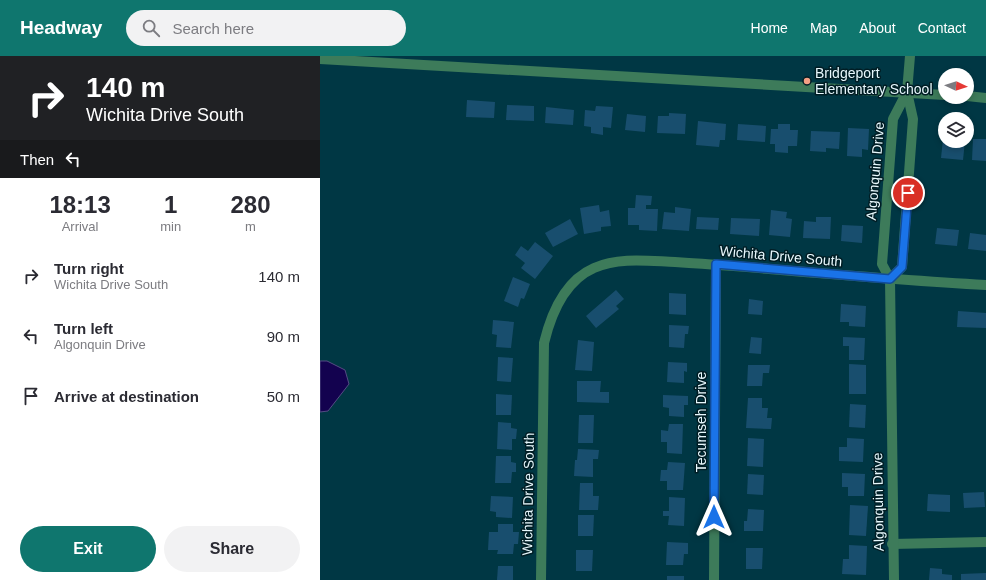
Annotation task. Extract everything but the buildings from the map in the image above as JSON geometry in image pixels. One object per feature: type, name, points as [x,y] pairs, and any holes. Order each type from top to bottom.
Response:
[{"type":"street","points":[[890,279],[902,267],[914,119],[907,92],[910,56]]},
{"type":"street","points":[[320,59],[938,94]]},
{"type":"street","name":"Algonquin Drive","points":[[894,580],[892,544],[890,279],[882,264],[893,119],[907,92]]},
{"type":"street","points":[[974,97],[986,98]]},
{"type":"street","name":"Wichita Drive South","points":[[541,580],[544,343],[549,322],[559,299],[574,282],[593,268],[615,262],[640,261],[716,264],[890,279],[986,285]]},
{"type":"street","name":"Tecumseh Drive","points":[[714,580],[716,264]]},
{"type":"street","points":[[892,544],[986,542]]},
{"type":"shaded area","points":[[320,361],[327,361],[345,370],[349,384],[328,411],[320,412]]},
{"type":"place","name":"Bridgeport Elementary School","points":[[807,81]]},
{"type":"route","points":[[714,517],[716,264],[890,279],[902,267],[908,193]]}]
